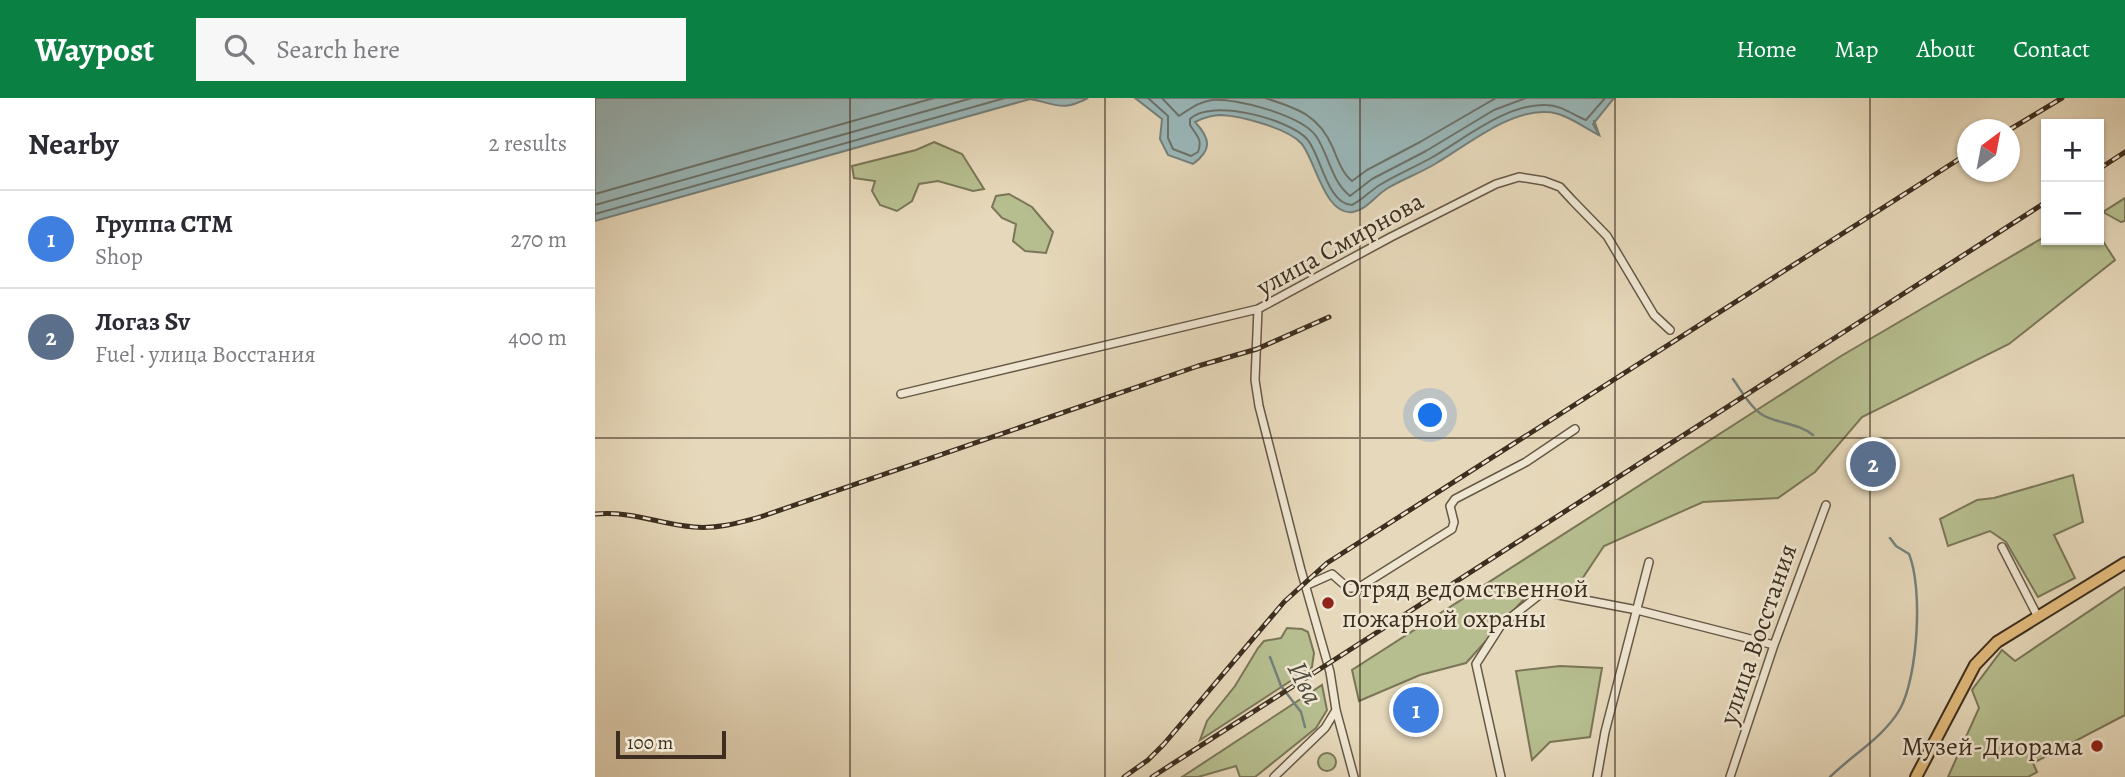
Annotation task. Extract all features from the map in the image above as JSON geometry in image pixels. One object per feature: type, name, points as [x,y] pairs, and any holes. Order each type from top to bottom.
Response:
[{"type":"main road","points":[[1916,777],[1975,665],[1997,642],[2125,563]]},
{"type":"street","name":"улица Смирнова","points":[[1354,777],[1336,710],[1330,673],[1256,391],[1258,309],[1391,237],[1496,184],[1519,177],[1560,187],[1607,236],[1654,315],[1670,330]]},
{"type":"street","points":[[901,394],[1258,309]]},
{"type":"street","points":[[1305,586],[1332,574],[1348,588],[1359,589],[1452,529],[1454,522],[1450,506],[1455,499],[1527,462],[1575,429]]},
{"type":"street","name":"улица Восстания","points":[[1730,777],[1774,645],[1826,505]]},
{"type":"street","points":[[2002,547],[2038,617]]},
{"type":"street","points":[[1597,777],[1605,732],[1649,562]]},
{"type":"street","points":[[1501,777],[1476,664],[1501,625],[1543,592],[1637,610],[1774,645]]},
{"type":"street","points":[[1274,777],[1325,729],[1336,710]]},
{"type":"green space","points":[[934,142],[962,154],[984,189],[973,191],[938,181],[919,184],[912,201],[897,211],[880,205],[872,191],[875,181],[854,178],[852,166],[916,150]]},
{"type":"green space","points":[[1009,194],[1032,207],[1053,232],[1046,253],[1025,251],[1013,241],[1016,224],[1002,218],[992,207],[996,196]]},
{"type":"green space","points":[[2125,198],[2125,221],[2121,222],[2104,211]]},
{"type":"green space","points":[[2041,239],[2041,245],[2104,245],[2104,243],[2115,260],[2009,344],[1862,417],[1815,472],[1778,498],[1703,502],[1604,546],[1574,591],[1525,598],[1466,663],[1420,675],[1359,701],[1352,670],[1841,356]]},
{"type":"green space","points":[[2073,475],[2083,522],[2054,535],[2075,578],[2038,597],[2006,542],[1990,531],[1948,546],[1940,519],[1977,500],[1994,498]]},
{"type":"green space","points":[[2125,587],[2125,715],[2033,763],[2037,772],[2028,777],[1948,777],[1979,708],[1972,690],[2002,650],[2015,661]]},
{"type":"green space","points":[[1287,628],[1308,632],[1314,653],[1312,667],[1200,740],[1207,721],[1235,686],[1258,648],[1264,641],[1281,638]]},
{"type":"green space","points":[[1560,666],[1602,668],[1590,737],[1550,742],[1532,760],[1516,671]]},
{"type":"green space","points":[[1322,685],[1327,710],[1316,728],[1255,777],[1240,777],[1236,766],[1198,777],[1182,777]]},
{"type":"green space","points":[[1327,753],[1334,755],[1334,769],[1327,771],[1320,769],[1318,762],[1320,755]]},
{"type":"water","points":[[595,98],[1088,98],[1065,106],[1030,99],[595,221]]},
{"type":"water","points":[[1135,98],[1614,98],[1593,124],[1599,135],[1553,113],[1532,113],[1517,117],[1488,130],[1435,164],[1388,188],[1353,212],[1343,211],[1327,196],[1306,150],[1285,132],[1240,118],[1221,115],[1204,118],[1195,122],[1204,134],[1206,149],[1193,164],[1168,155],[1160,139],[1162,119]]},
{"type":"waterway","points":[[1594,121],[1599,135]]},
{"type":"waterway","points":[[1733,379],[1761,414],[1813,435]]},
{"type":"waterway","points":[[1830,777],[1877,737],[1893,719],[1900,709],[1911,676],[1917,632],[1916,588],[1909,554],[1896,546],[1890,538]]},
{"type":"waterway","name":"Ива","points":[[1270,657],[1281,686],[1301,712],[1305,727]]},
{"type":"railway","points":[[2020,123],[2062,98]]},
{"type":"railway","points":[[2104,166],[2125,152]]},
{"type":"railway","points":[[1124,777],[1148,760],[1164,744],[1284,602],[1327,563],[1957,160]]},
{"type":"railway","points":[[1152,777],[2041,205]]},
{"type":"railway","points":[[595,514],[622,514],[703,527],[727,525],[760,517],[1198,366],[1257,349],[1329,317]]},
{"type":"place","name":"Логаз Sv","points":[[1873,464]]},
{"type":"place","name":"Отряд ведомственной пожарной охраны","points":[[1328,603]]},
{"type":"place","name":"Группа СТМ","points":[[1416,710]]},
{"type":"place","name":"Музей-Диорама","points":[[2097,746]]}]
